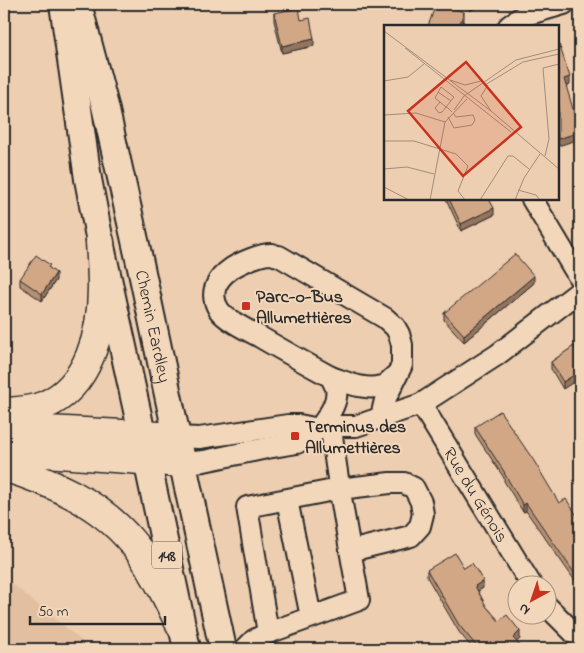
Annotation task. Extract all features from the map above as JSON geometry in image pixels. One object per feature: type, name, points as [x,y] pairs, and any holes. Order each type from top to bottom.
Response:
[{"type":"highway","points":[[4,412],[28,410],[44,406],[64,394],[79,377],[92,350],[100,324],[102,288],[100,242]]},
{"type":"highway","points":[[4,427],[29,429],[144,448],[182,464]]},
{"type":"highway","points":[[4,450],[144,448],[177,438]]},
{"type":"highway","points":[[4,467],[48,482],[68,492],[88,503],[119,528],[132,541],[153,572],[184,639]]},
{"type":"main road","name":"Chemin Eardley","points":[[63,4],[88,178],[100,242],[184,639]]},
{"type":"main road","name":"Chemin Eardley","points":[[78,4],[105,106],[223,649]]},
{"type":"street","points":[[510,25],[523,16],[564,4]]},
{"type":"street","points":[[533,200],[580,279]]},
{"type":"street","points":[[381,417],[385,400],[402,365],[402,345],[399,334],[395,327],[385,318],[279,256],[270,254],[233,267],[222,276],[215,286],[213,294],[215,304],[220,312],[236,324],[331,377],[372,387],[383,386],[397,374]]},
{"type":"street","points":[[177,438],[199,438],[288,425],[356,426],[421,404],[498,355],[580,291]]},
{"type":"street","points":[[245,649],[254,640],[268,633],[359,600],[339,489],[325,427],[335,401],[336,388],[331,377]]},
{"type":"street","name":"Rue du Génois","points":[[421,404],[526,576]]},
{"type":"street","points":[[182,464],[297,443],[325,427]]},
{"type":"street","points":[[268,633],[246,507],[339,489],[390,483],[404,483],[414,488],[421,502],[423,514],[420,526],[411,536],[350,552]]},
{"type":"street","points":[[287,500],[311,618]]},
{"type":"street","points":[[556,615],[580,638]]},
{"type":"shaded area","points":[[4,577],[92,649],[4,649]]},
{"type":"building","points":[[436,4],[464,12],[459,25],[428,25]]},
{"type":"building","points":[[299,8],[301,20],[310,18],[314,39],[282,46],[274,13]]},
{"type":"building","points":[[559,44],[570,77],[564,79],[580,132],[559,139]]},
{"type":"building","points":[[449,200],[490,200],[494,208],[461,224]]},
{"type":"building","points":[[515,254],[534,276],[464,335],[444,313]]},
{"type":"building","points":[[36,255],[50,265],[48,267],[56,273],[42,294],[20,279]]},
{"type":"building","points":[[574,346],[580,356],[580,371],[563,382],[551,362]]},
{"type":"building","points":[[500,411],[534,461],[559,503],[566,499],[580,520],[580,578],[573,571],[526,503],[523,505],[475,427]]},
{"type":"building","points":[[455,553],[464,568],[472,563],[483,581],[475,586],[486,606],[499,621],[506,616],[506,626],[516,626],[520,631],[513,638],[523,649],[479,649],[459,625],[427,570]]},
{"type":"place","name":"Parc-o-Bus Allumettières","points":[[246,306]]},
{"type":"place","name":"Terminus des Allumettières","points":[[295,436]]}]
